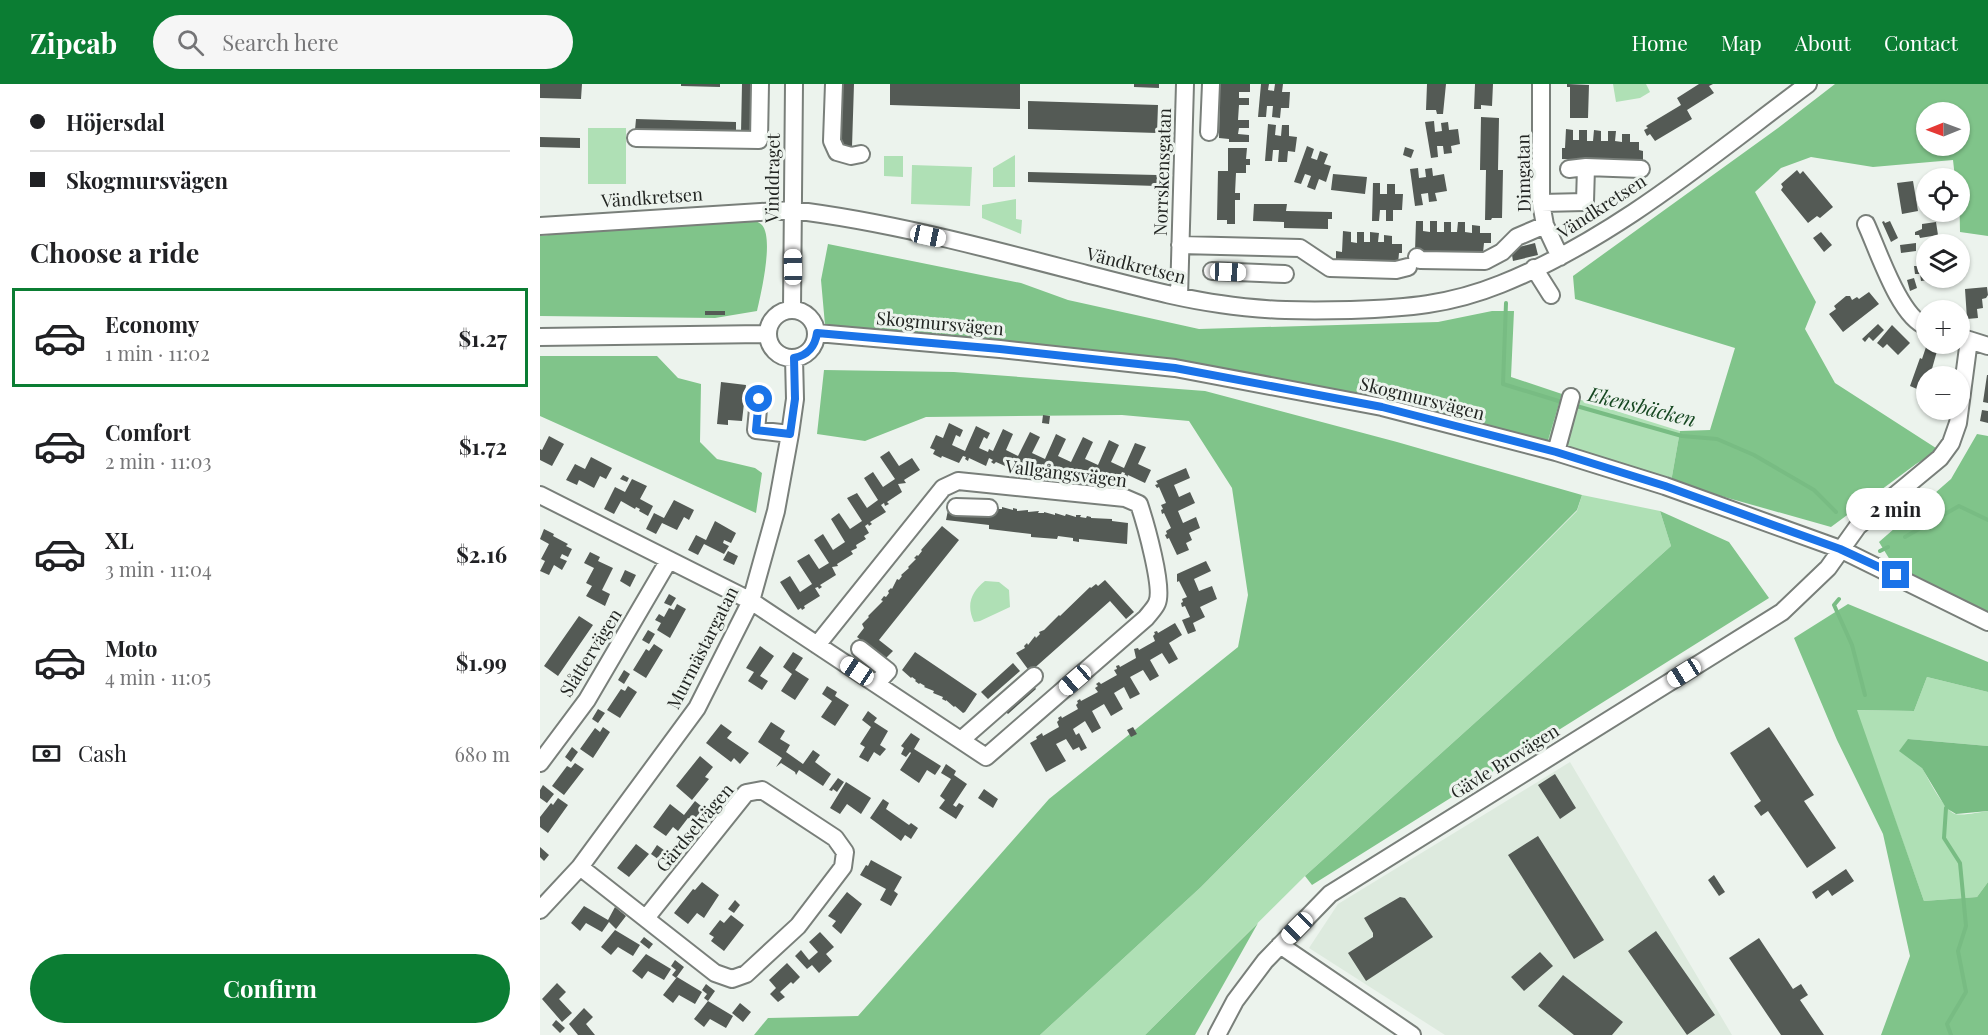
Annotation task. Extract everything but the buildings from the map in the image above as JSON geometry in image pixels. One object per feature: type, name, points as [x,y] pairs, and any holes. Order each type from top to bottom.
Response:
[{"type":"street","points":[[636,138],[759,140],[760,84]]},
{"type":"street","name":"Vinddraget","points":[[792,309],[794,84]]},
{"type":"street","points":[[834,84],[832,141],[837,152],[851,156],[861,154]]},
{"type":"street","name":"Norrskensgatan","points":[[1179,297],[1185,84]]},
{"type":"street","points":[[1209,132],[1211,84]]},
{"type":"street","name":"Dimgatan","points":[[1541,84],[1540,203],[1545,225],[1560,257]]},
{"type":"street","name":"Vändkretsen","points":[[540,226],[792,210],[971,244],[1179,297],[1221,305],[1279,310],[1406,308],[1442,303],[1470,295],[1503,284],[1560,257],[1616,224],[1766,118],[1804,87]]},
{"type":"street","points":[[1540,203],[1585,202],[1577,168],[1641,169]]},
{"type":"street","points":[[1866,224],[1903,307],[1916,321]]},
{"type":"street","points":[[1180,245],[1300,248],[1330,268],[1396,270],[1420,260],[1485,261],[1502,252],[1517,237],[1545,225]]},
{"type":"street","points":[[1244,272],[1245,246]]},
{"type":"street","points":[[1534,268],[1551,295]]},
{"type":"street","points":[[1212,271],[1285,274]]},
{"type":"street","points":[[792,309],[800,310],[812,319],[817,333],[812,348],[807,353],[794,358],[778,354],[768,334],[772,320],[784,310],[792,309]]},
{"type":"street","name":"Skogmursvägen","points":[[817,333],[1000,349],[1175,368],[1382,407],[1556,452],[1665,486],[1840,549],[1988,622]]},
{"type":"street","points":[[540,337],[768,334]]},
{"type":"street","points":[[1970,341],[1988,346]]},
{"type":"street","points":[[1961,459],[1946,449],[1951,443],[1958,423],[1963,354]]},
{"type":"street","name":"Murmästargatan","points":[[540,910],[580,867],[697,708],[751,601],[776,511],[790,434],[795,399],[794,358]]},
{"type":"street","points":[[1556,452],[1571,397]]},
{"type":"street","points":[[759,399],[756,430],[790,434]]},
{"type":"street","name":"Gävle Brovägen","points":[[1217,1035],[1235,1001],[1265,961],[1330,894],[1782,612],[1828,568],[1858,526],[1940,458],[1946,449]]},
{"type":"street","name":"Vallgångsvägen","points":[[751,601],[817,645],[961,740],[986,757],[1146,618],[1158,602],[1159,586],[1139,504],[1125,498],[958,481],[943,488],[817,645]]},
{"type":"street","points":[[956,507],[981,508],[976,483]]},
{"type":"street","points":[[540,495],[751,601]]},
{"type":"street","name":"Slåttervägen","points":[[540,763],[587,700],[669,560]]},
{"type":"street","points":[[860,650],[888,671],[876,684]]},
{"type":"street","points":[[961,740],[1034,676]]},
{"type":"street","name":"Gärdselvägen","points":[[580,867],[715,973],[732,979],[746,974],[798,926],[843,867],[845,852],[835,838],[762,790],[746,793],[646,918]]},
{"type":"street","points":[[1280,945],[1412,1035]]},
{"type":"shaded area","points":[[1613,84],[1646,84],[1650,92],[1640,98],[1616,102]]},
{"type":"shaded area","points":[[1835,84],[1988,84],[1988,236],[1960,232],[1960,222],[1970,222],[1970,168],[1954,168],[1953,160],[1873,167],[1811,157],[1781,168],[1755,192],[1816,302],[1805,329],[1835,383],[1939,450],[1916,464],[1831,527],[1671,482],[1680,431],[1710,430],[1735,348],[1575,299],[1573,276]]},
{"type":"shaded area","points":[[588,128],[626,128],[626,184],[588,184]]},
{"type":"shaded area","points":[[1015,155],[1015,187],[993,187],[993,168]]},
{"type":"shaded area","points":[[884,156],[903,156],[903,177],[884,176]]},
{"type":"shaded area","points":[[912,165],[972,167],[970,206],[911,204]]},
{"type":"shaded area","points":[[1016,199],[1016,219],[1022,220],[1021,234],[982,218],[982,205]]},
{"type":"shaded area","points":[[754,220],[762,225],[767,242],[766,266],[757,311],[715,318],[540,316],[540,236],[592,230]]},
{"type":"shaded area","points":[[828,244],[1021,283],[1068,300],[1199,329],[1438,322],[1492,311],[1514,311],[1511,377],[1562,394],[1546,447],[1405,407],[965,338],[825,325],[821,280]]},
{"type":"shaded area","points":[[540,356],[657,356],[678,378],[701,384],[700,442],[717,459],[755,468],[762,473],[756,513],[540,416]]},
{"type":"shaded area","points":[[824,370],[954,372],[1205,391],[1397,442],[1582,495],[1577,510],[1201,887],[1040,1035],[754,1035],[768,1018],[858,1016],[1049,799],[1238,647],[1248,595],[1232,488],[1189,421],[1122,415],[926,417],[865,441],[817,434]]},
{"type":"shaded area","points":[[1562,394],[1680,431],[1671,482],[1546,447]]},
{"type":"shaded area","points":[[1977,434],[1988,436],[1988,616],[1898,573],[1879,542],[1951,479]]},
{"type":"shaded area","points":[[1582,495],[1660,511],[1671,546],[1305,876],[1145,1035],[1040,1035],[1201,887],[1577,511]]},
{"type":"shaded area","points":[[1660,511],[1729,542],[1769,598],[1312,885],[1305,876],[1671,546]]},
{"type":"shaded area","points":[[985,581],[999,582],[1009,590],[1010,607],[974,622],[970,610],[971,599]]},
{"type":"shaded area","points":[[1848,604],[1988,662],[1988,692],[1927,677],[1914,711],[1857,710],[1924,901],[1977,897],[1988,882],[1988,1035],[1881,1035],[1910,956],[1883,834],[1837,740],[1794,638]]},
{"type":"shaded area","points":[[1927,677],[1988,692],[1988,746],[1908,739],[1929,780],[1949,810],[1955,814],[1988,811],[1988,882],[1977,897],[1924,901],[1856,710],[1914,711]]},
{"type":"shaded area","points":[[1908,739],[1988,746],[1988,811],[1956,814],[1946,808],[1922,768],[1899,751]]},
{"type":"shaded area","points":[[1570,762],[1732,1035],[1445,1035],[1309,948],[1338,904]]},
{"type":"shaded area","points":[[1258,923],[1195,1035],[1145,1035]]},
{"type":"waterway","name":"Ekensbäcken","points":[[1506,303],[1503,384],[1565,403]]},
{"type":"waterway","name":"Ekensbäcken","points":[[1573,405],[1682,436],[1717,439],[1754,455],[1814,490],[1836,512]]},
{"type":"waterway","points":[[1905,537],[1959,506],[1988,520]]},
{"type":"waterway","points":[[1880,551],[1888,547]]},
{"type":"waterway","name":"Ekensbäcken","points":[[1839,599],[1834,605],[1852,645],[1865,695]]},
{"type":"waterway","points":[[1946,808],[1944,838],[1960,863],[1966,926],[1958,951],[1966,992],[1947,1024],[1951,1035]]},
{"type":"route","points":[[759,399],[756,430],[790,434],[795,399],[794,358],[800,357],[812,348],[817,333],[1000,349],[1175,368],[1382,407],[1556,452],[1665,486],[1840,549],[1896,575]]}]
